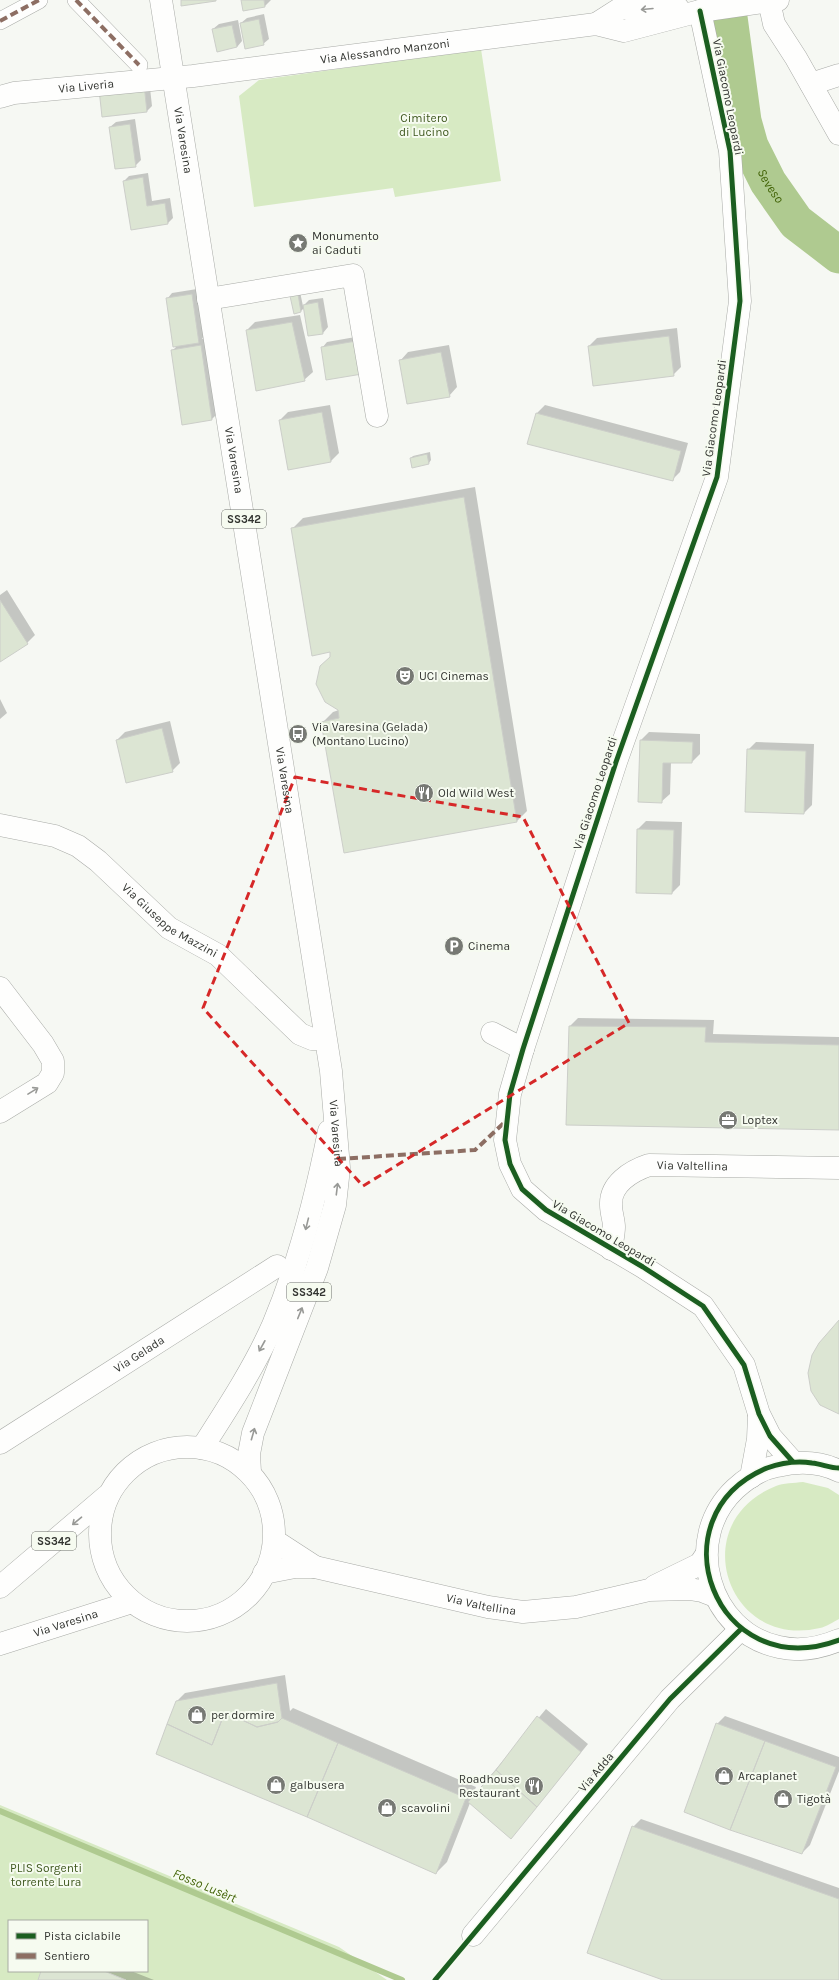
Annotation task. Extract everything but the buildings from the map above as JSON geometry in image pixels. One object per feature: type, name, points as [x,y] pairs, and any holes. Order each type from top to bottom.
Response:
[{"type":"street","points":[[0,21],[39,0]]},
{"type":"street","points":[[76,0],[139,65]]},
{"type":"street","name":"Via Varesina","points":[[161,0],[325,1039]]},
{"type":"street","points":[[768,1],[774,24],[796,58],[839,134]]},
{"type":"street","name":"Via Alessandro Manzoni","points":[[174,78],[596,24],[624,31],[708,10],[768,1]]},
{"type":"street","name":"Via Alessandro Manzoni","points":[[596,24],[620,4],[636,10],[669,7],[708,10]]},
{"type":"street","name":"Via Giacomo Leopardi","points":[[708,10],[730,151],[740,301],[717,477],[616,762],[523,1049],[510,1094],[505,1140],[510,1164],[522,1189],[546,1210],[703,1306],[744,1365],[759,1414],[770,1436],[793,1462]]},
{"type":"street","points":[[811,84],[839,75]]},
{"type":"street","name":"Via Liveria","points":[[0,97],[14,92],[174,78]]},
{"type":"street","points":[[208,299],[353,275],[377,416]]},
{"type":"street","name":"Via Giuseppe Mazzini","points":[[0,825],[55,836],[78,846],[98,861],[169,928],[218,955],[300,1034],[312,1039],[325,1039]]},
{"type":"street","points":[[0,988],[50,1055],[53,1060],[54,1073],[47,1083],[0,1112]]},
{"type":"street","points":[[492,1034],[523,1049]]},
{"type":"street","name":"SS342","points":[[325,1039],[335,1104]]},
{"type":"street","name":"Via Varesina","points":[[202,1448],[229,1405],[273,1324],[304,1239],[322,1168],[335,1104]]},
{"type":"street","name":"Via Varesina","points":[[250,1472],[249,1454],[253,1433],[317,1268],[335,1205],[339,1168],[335,1104]]},
{"type":"street","name":"Via Valtellina","points":[[611,1249],[614,1227],[610,1204],[614,1191],[622,1179],[635,1170],[649,1165],[839,1168]]},
{"type":"street","name":"Via Gelada","points":[[0,1443],[277,1266]]},
{"type":"street","name":"Via Giacomo Leopardi","points":[[751,1477],[758,1439],[759,1414]]},
{"type":"street","name":"SS342","points":[[0,1587],[107,1496],[122,1476],[145,1458],[167,1448],[202,1448],[226,1455],[250,1472],[268,1499],[275,1541],[264,1573],[249,1592],[227,1610],[193,1622],[157,1617],[132,1602],[111,1579],[99,1538],[107,1496]]},
{"type":"street","points":[[837,1469],[813,1463],[793,1462],[768,1468],[751,1477],[727,1497],[715,1516],[708,1537],[706,1556],[708,1576],[715,1596],[726,1613],[741,1629],[758,1640],[779,1647],[801,1649],[823,1646],[839,1640]]},
{"type":"street","name":"Via Valtellina","points":[[275,1541],[296,1556],[316,1567]]},
{"type":"street","name":"Via Valtellina","points":[[649,1590],[700,1564],[706,1556]]},
{"type":"street","name":"Via Valtellina","points":[[264,1573],[295,1567],[316,1567],[488,1607],[523,1612],[576,1607],[649,1590],[689,1589],[702,1591],[715,1596]]},
{"type":"street","name":"Via Varesina","points":[[0,1644],[132,1602]]},
{"type":"street","name":"Via Adda","points":[[473,1935],[670,1699],[741,1629]]},
{"type":"highlighted area","points":[[295,777],[523,817],[629,1023],[363,1186],[203,1008]]},
{"type":"green space","name":"Cimitero di Lucino","points":[[481,49],[501,181],[395,197],[393,188],[254,207],[239,96],[259,80]]},
{"type":"green space","points":[[803,1482],[828,1488],[839,1495],[839,1619],[820,1628],[787,1630],[761,1620],[741,1602],[729,1579],[725,1553],[731,1526],[748,1503],[776,1486]]},
{"type":"green space","name":"PLIS Sorgenti torrente Lura","points":[[0,1805],[339,1947],[387,1980],[0,1980]]},
{"type":"waterway","name":"Seveso","points":[[733,0],[728,10],[743,121],[750,146],[768,182],[796,222],[839,255]]},
{"type":"waterway","name":"Fosso Lusèrt","points":[[0,1811],[402,1980]]},
{"type":"marked path","points":[[0,21],[39,0]]},
{"type":"marked path","points":[[76,0],[139,65]]},
{"type":"marked path","points":[[338,1159],[475,1150],[506,1121]]},
{"type":"cycle path","points":[[700,11],[730,151],[740,301],[717,477],[616,762],[523,1049],[510,1094],[505,1140],[510,1164],[522,1189],[546,1210],[643,1267],[703,1306],[744,1365],[759,1414],[770,1436],[793,1462]]},
{"type":"cycle path","points":[[839,1468],[807,1462],[795,1462],[778,1465],[767,1468],[732,1491],[712,1522],[707,1556],[713,1589],[731,1618],[759,1639],[796,1648],[839,1640]]},
{"type":"cycle path","points":[[435,1980],[670,1699],[741,1629]]},
{"type":"place","name":"Monumento ai Caduti","points":[[298,243]]},
{"type":"place","name":"UCI Cinemas","points":[[405,676]]},
{"type":"place","name":"Via Varesina (Gelada) (Montano Lucino)","points":[[298,734]]},
{"type":"place","name":"Old Wild West","points":[[424,793]]},
{"type":"place","name":"Cinema","points":[[454,946]]},
{"type":"place","name":"Loptex","points":[[728,1120]]},
{"type":"place","name":"per dormire","points":[[197,1715]]},
{"type":"place","name":"Arcaplanet","points":[[724,1776]]},
{"type":"place","name":"galbusera","points":[[276,1785]]},
{"type":"place","name":"Roadhouse Restaurant","points":[[534,1786]]},
{"type":"place","name":"Tigotà","points":[[783,1799]]},
{"type":"place","name":"scavolini","points":[[387,1808]]}]
